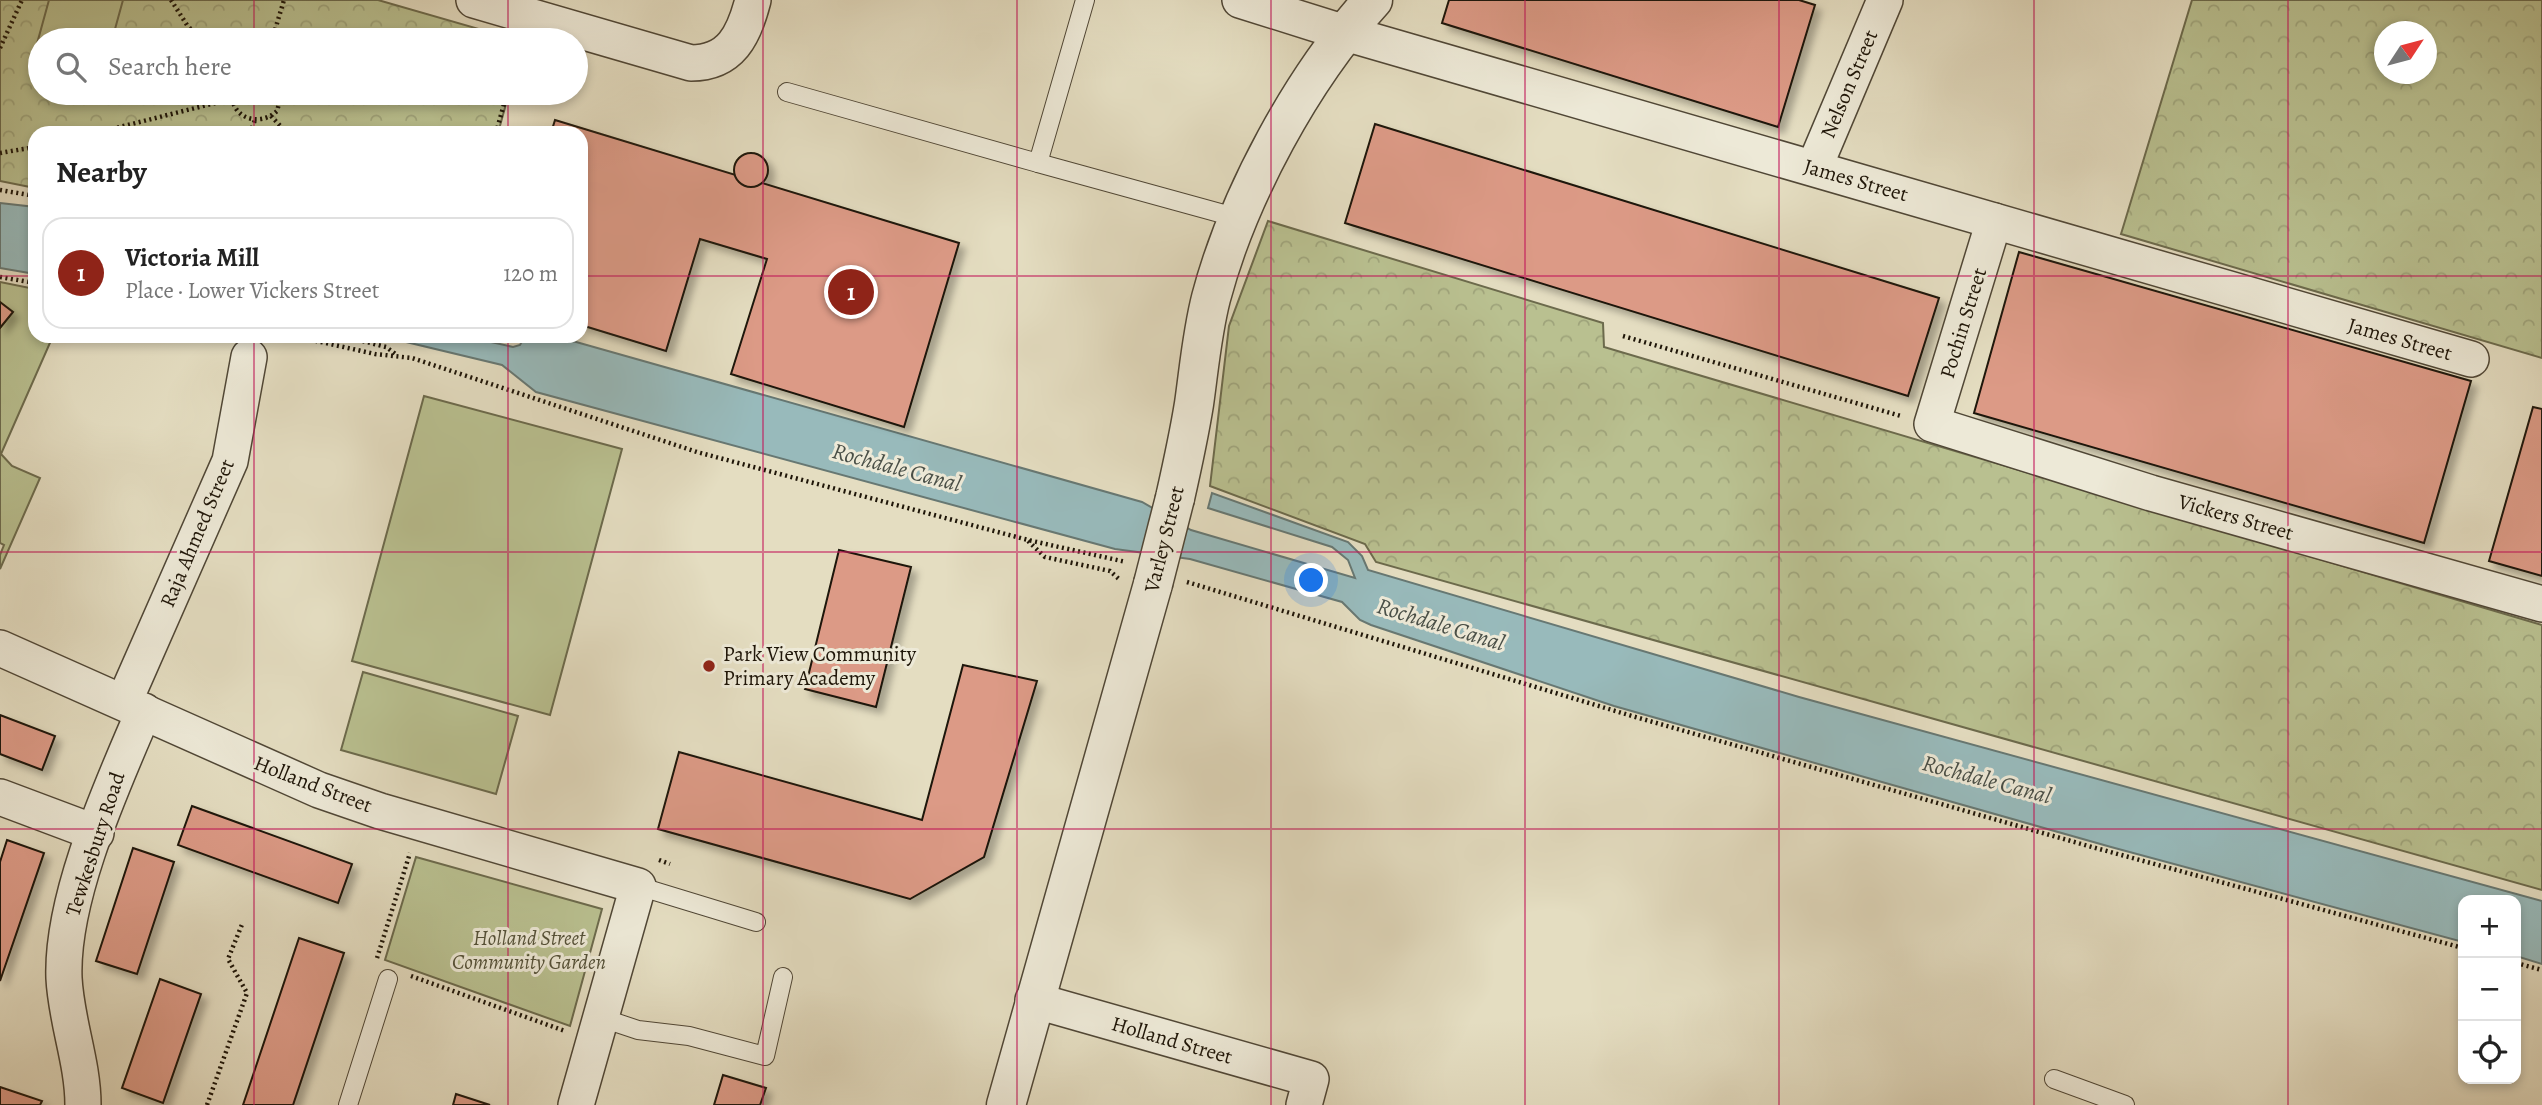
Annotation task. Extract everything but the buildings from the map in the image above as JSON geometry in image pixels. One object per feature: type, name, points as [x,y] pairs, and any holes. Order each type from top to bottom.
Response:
[{"type":"street","points":[[474,0],[547,28]]},
{"type":"street","points":[[588,40],[691,63],[706,63],[722,57],[734,46],[746,24],[753,0]]},
{"type":"street","name":"James Street","points":[[1240,0],[1345,33],[2471,359]]},
{"type":"street","name":"Varley Street","points":[[1006,1105],[1175,498],[1206,321],[1223,258],[1238,218],[1285,125],[1345,33],[1373,0]]},
{"type":"street","name":"Nelson Street","points":[[1814,168],[1885,0]]},
{"type":"street","name":"Pochin Street","points":[[1932,424],[1994,221]]},
{"type":"street","name":"Raja Ahmed Street","points":[[134,707],[230,461],[249,357]]},
{"type":"street","name":"Vickers Street","points":[[1932,424],[2151,494],[2542,604]]},
{"type":"street","name":"Holland Street","points":[[0,648],[319,790],[638,887]]},
{"type":"street","name":"Tewkesbury Road","points":[[83,1105],[81,1076],[64,978],[65,951],[75,894],[134,707]]},
{"type":"street","points":[[0,797],[96,833]]},
{"type":"street","points":[[576,1105],[589,1026],[638,887]]},
{"type":"street","name":"Holland Street","points":[[1034,1000],[1307,1092]]},
{"type":"lane","points":[[1038,163],[1085,0]]},
{"type":"lane","points":[[787,92],[1238,218]]},
{"type":"lane","points":[[638,887],[756,922]]},
{"type":"lane","points":[[348,1105],[392,973]]},
{"type":"lane","points":[[589,1026],[690,1036],[765,1056],[783,977]]},
{"type":"lane","points":[[2054,1079],[2125,1105]]},
{"type":"path","points":[[0,48],[22,0]]},
{"type":"path","points":[[171,0],[190,28]]},
{"type":"path","points":[[276,28],[284,0]]},
{"type":"path","points":[[122,126],[198,105]]},
{"type":"path","points":[[236,105],[240,113],[255,120],[271,116],[279,105]]},
{"type":"path","points":[[498,126],[504,105]]},
{"type":"path","points":[[271,116],[280,126]]},
{"type":"path","points":[[253,126],[255,120]]},
{"type":"path","points":[[0,153],[28,149]]},
{"type":"path","points":[[0,190],[28,195]]},
{"type":"path","points":[[0,277],[28,282]]},
{"type":"path","points":[[1623,336],[1932,424]]},
{"type":"path","points":[[310,350],[312,343]]},
{"type":"path","points":[[322,343],[375,354],[398,355],[536,397],[697,452],[1031,541],[1045,557],[1110,571],[1150,594]]},
{"type":"path","points":[[370,343],[386,347],[398,355]]},
{"type":"path","points":[[1255,604],[1632,716],[2053,836],[2458,947]]},
{"type":"path","points":[[419,822],[377,959],[392,973],[589,1026]]},
{"type":"path","points":[[207,1105],[247,993],[228,959],[243,922]]},
{"type":"path","points":[[2521,964],[2542,970]]},
{"type":"green space","points":[[0,0],[378,0],[475,28],[28,28],[28,105],[506,105],[500,126],[28,126],[28,187],[0,181]]},
{"type":"green space","points":[[49,0],[123,0],[115,28],[41,28]]},
{"type":"green space","points":[[2192,0],[2542,0],[2542,358],[2121,234]]},
{"type":"green space","points":[[1268,221],[1603,323],[1604,347],[2542,625],[2542,890],[1376,562],[1365,544],[1210,486],[1229,326]]},
{"type":"green space","points":[[0,282],[28,288],[28,343],[50,343],[1,454],[12,466],[40,478],[0,569],[0,555],[4,545],[0,543],[0,328],[12,313],[0,302]]},
{"type":"green space","points":[[424,396],[622,449],[550,715],[352,661]]},
{"type":"green space","points":[[363,672],[518,716],[496,794],[341,750]]},
{"type":"green space","name":"Holland Street Community Garden","points":[[416,857],[602,909],[570,1026],[385,960]]},
{"type":"water","points":[[0,203],[28,206],[28,273],[0,268]]},
{"type":"water","name":"Rochdale Canal","points":[[410,343],[495,343],[513,347],[521,343],[580,343],[1142,502],[1191,530],[1355,578],[1348,560],[1332,547],[1208,508],[1212,493],[1348,542],[1362,556],[1368,570],[1799,697],[2520,895],[2458,895],[2458,941],[2111,847],[1614,706],[1371,625],[1360,620],[1342,602],[1190,559],[1115,549],[536,392],[502,365]]},
{"type":"water","points":[[2521,895],[2542,901],[2542,964],[2521,958]]},
{"type":"place","name":"Victoria Mill","points":[[851,292]]},
{"type":"place","name":"Park View Community Primary Academy","points":[[709,666]]}]
